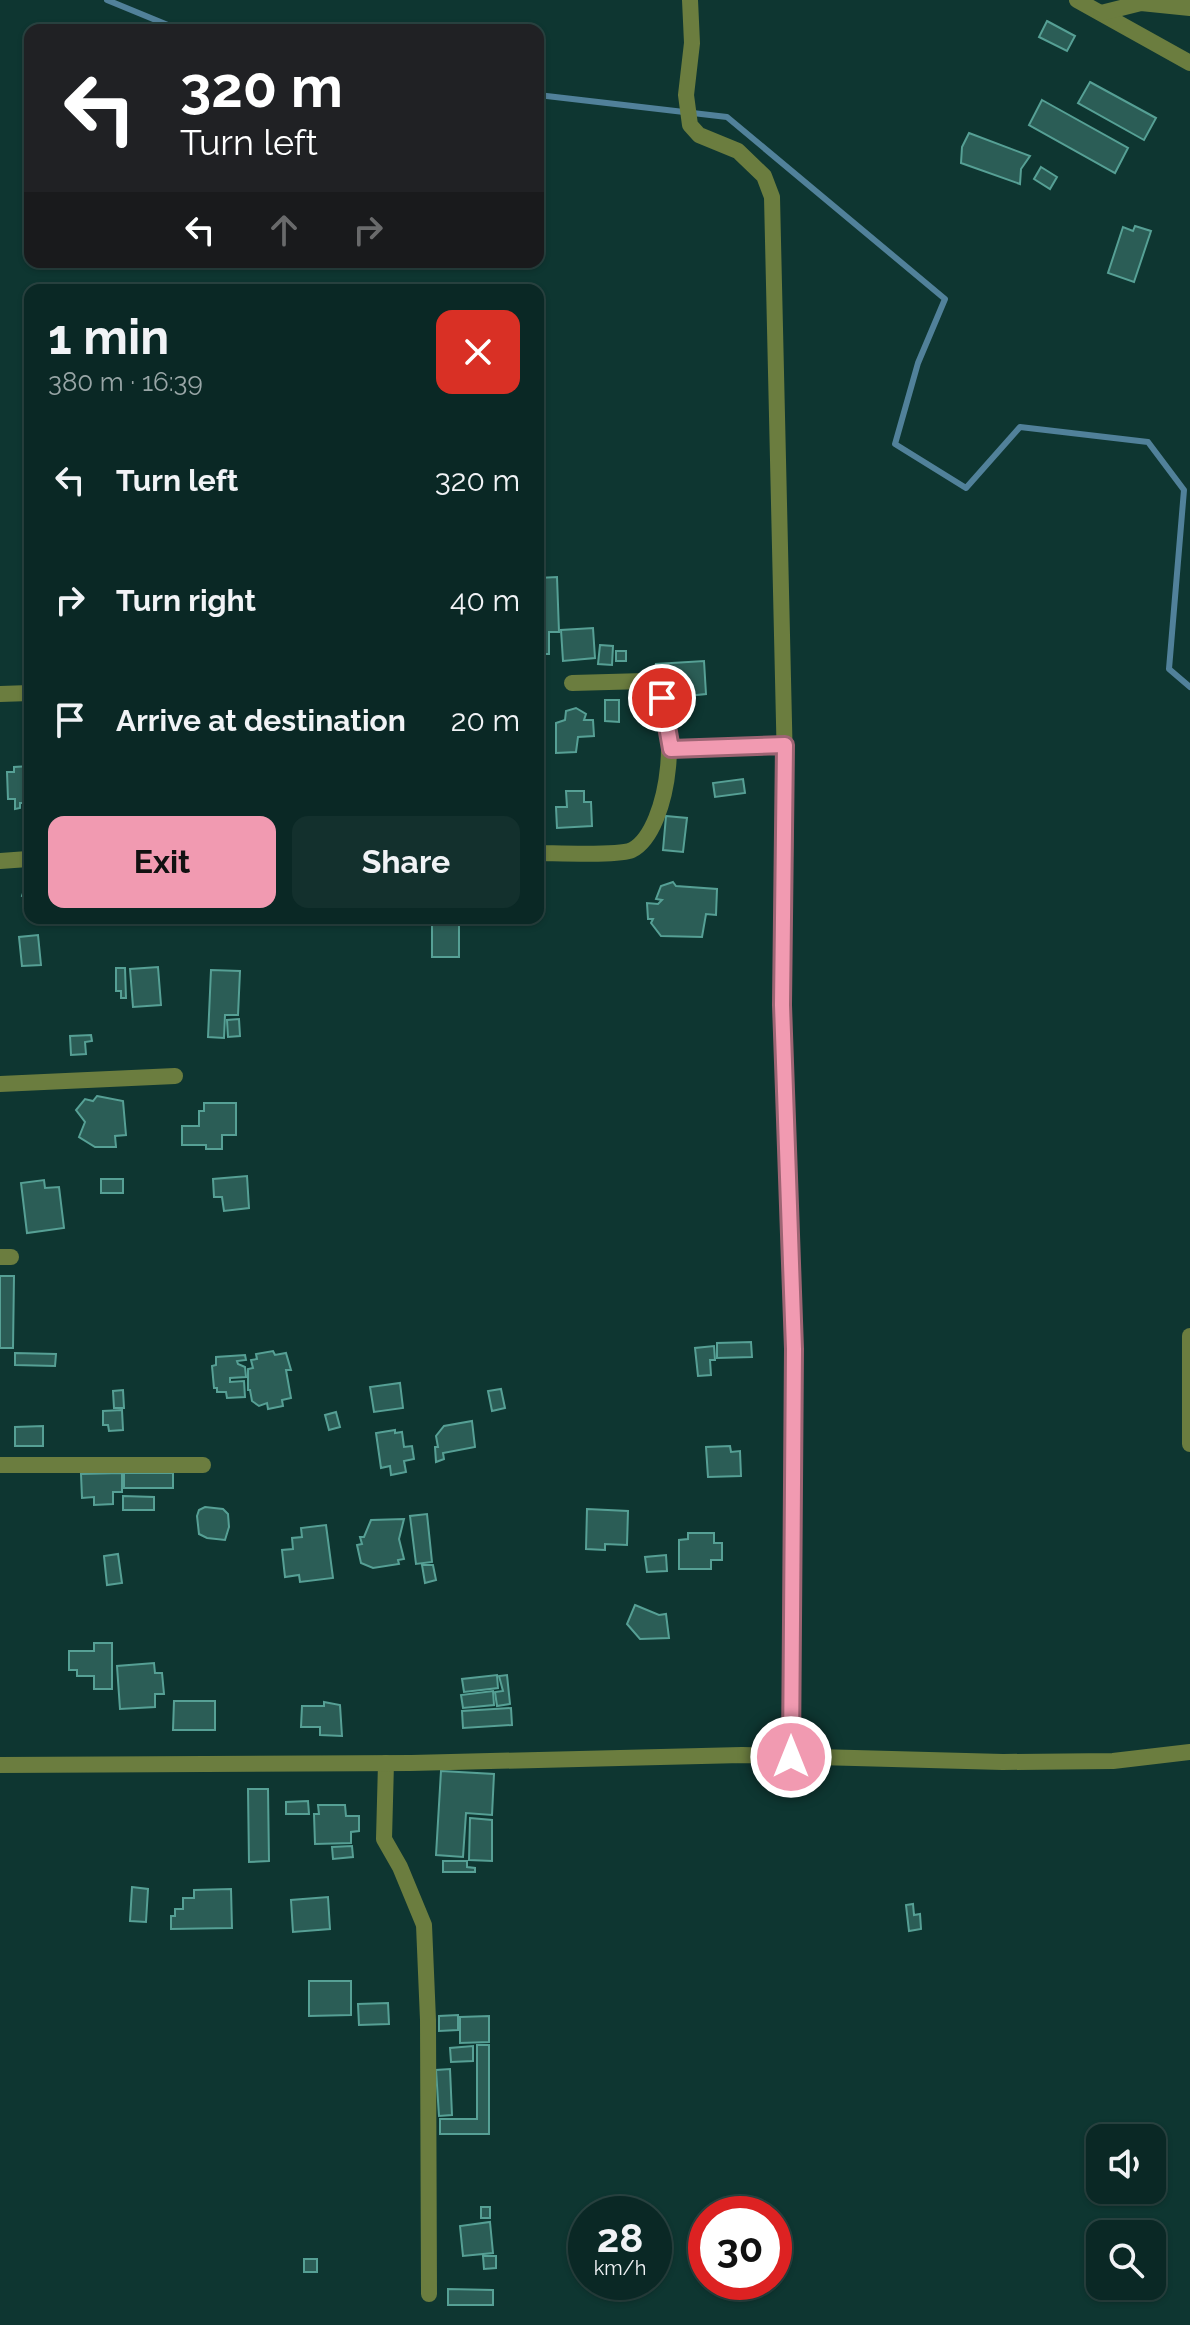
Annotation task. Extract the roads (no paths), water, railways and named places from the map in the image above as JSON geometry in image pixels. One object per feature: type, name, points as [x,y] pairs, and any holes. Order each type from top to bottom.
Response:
[{"type":"street","points":[[690,0],[692,43],[686,95],[690,125],[699,135],[738,151],[764,176],[772,197],[785,745],[782,1005],[794,1349],[791,1757]]},
{"type":"street","points":[[1077,0],[1190,63]]},
{"type":"street","points":[[1101,13],[1141,3],[1190,8]]},
{"type":"street","points":[[544,853],[630,850],[647,836],[662,800],[671,749],[662,698],[654,686],[645,681],[572,683]]},
{"type":"street","points":[[0,694],[24,693]]},
{"type":"street","points":[[671,749],[785,745]]},
{"type":"street","points":[[0,861],[24,859]]},
{"type":"street","points":[[0,1084],[175,1076]]},
{"type":"street","points":[[1190,1336],[1190,1444]]},
{"type":"street","points":[[0,1465],[203,1465]]},
{"type":"street","points":[[0,1765],[386,1763],[742,1755],[1019,1762],[1113,1761],[1190,1752]]},
{"type":"street","points":[[386,1763],[384,1839],[400,1867],[424,1925],[429,2294]]},
{"type":"waterway","points":[[107,0],[165,24]]},
{"type":"waterway","points":[[544,96],[727,117],[945,299],[918,363],[895,444],[966,488],[1020,427],[1148,442],[1184,490],[1169,669],[1190,687]]}]
